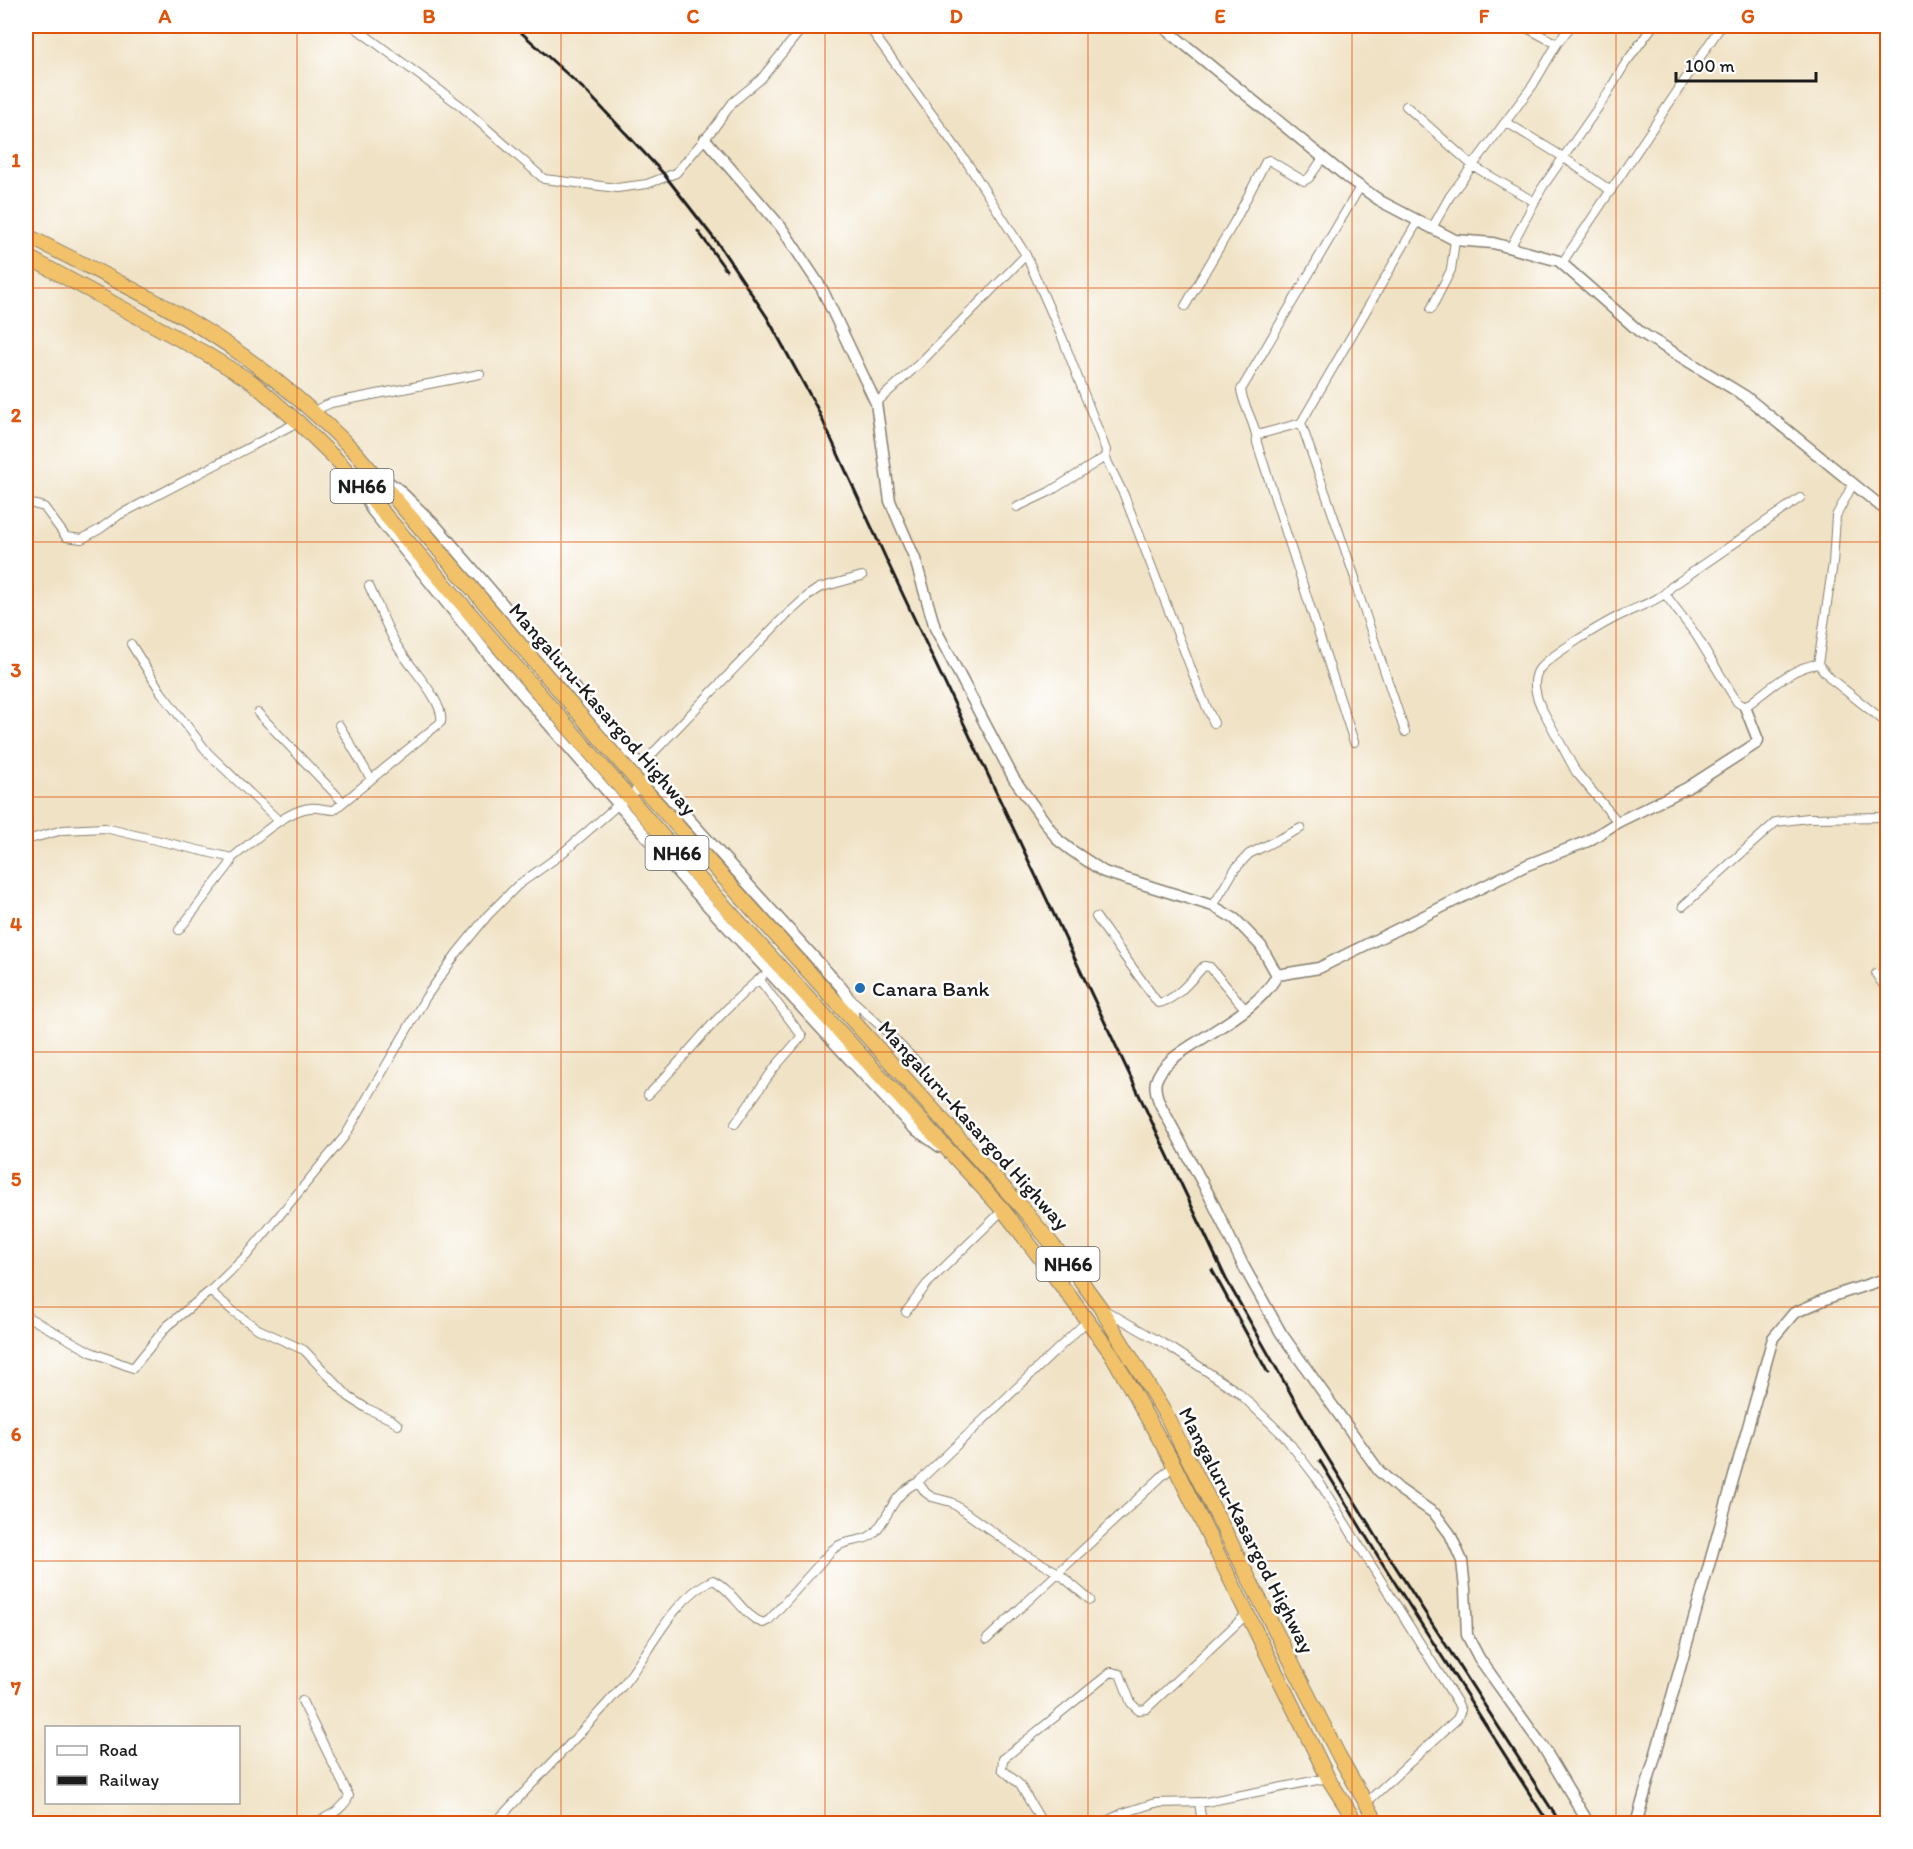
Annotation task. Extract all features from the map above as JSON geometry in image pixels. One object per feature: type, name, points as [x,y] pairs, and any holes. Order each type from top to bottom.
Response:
[{"type":"highway","name":"Mangaluru-Kasargod Highway","points":[[26,235],[146,297],[244,356],[313,411],[356,453],[646,781],[854,1022],[1023,1209],[1071,1267],[1100,1308],[1166,1415],[1329,1735],[1378,1824]]},
{"type":"highway","name":"Mangaluru-Kasargod Highway","points":[[26,256],[203,352],[252,382],[298,422],[360,484],[623,801],[697,876],[1003,1210],[1111,1353],[1174,1465],[1328,1778],[1357,1824]]},
{"type":"street","points":[[353,26],[461,106],[544,179],[617,188],[647,184],[676,172],[733,102],[761,79],[804,26]]},
{"type":"street","points":[[868,26],[968,164],[1026,255],[1062,337],[1106,450],[1105,457],[1124,495],[1214,723]]},
{"type":"street","points":[[1162,26],[1323,158],[1382,202],[1455,240],[1494,243],[1562,263],[1640,332],[1745,396],[1887,512]]},
{"type":"street","points":[[1524,26],[1557,44]]},
{"type":"street","points":[[1432,228],[1450,196],[1533,85],[1570,26]]},
{"type":"street","points":[[1510,248],[1533,201],[1653,26]]},
{"type":"street","points":[[1562,263],[1721,26]]},
{"type":"street","points":[[1406,106],[1473,166],[1533,201]]},
{"type":"street","points":[[1506,122],[1563,157],[1611,191]]},
{"type":"street","points":[[705,139],[781,226],[822,289],[876,403],[890,501],[915,559],[935,628],[1014,779],[1058,840],[1104,872],[1214,906],[1235,919],[1261,946],[1277,975]]},
{"type":"street","points":[[1185,306],[1236,219],[1266,161],[1269,160],[1304,181],[1309,178],[1323,158]]},
{"type":"street","points":[[1354,742],[1257,443],[1257,435],[1242,400],[1241,390],[1360,187]]},
{"type":"street","points":[[1257,435],[1301,423],[1418,221]]},
{"type":"street","points":[[1431,309],[1451,270],[1455,240]]},
{"type":"street","points":[[876,403],[921,362],[1026,255]]},
{"type":"street","points":[[313,411],[332,403],[480,374]]},
{"type":"street","points":[[26,505],[29,503],[44,507],[66,537],[82,538],[100,529],[119,515],[298,422]]},
{"type":"street","points":[[1301,423],[1405,732]]},
{"type":"street","points":[[1017,507],[1049,492],[1105,457]]},
{"type":"street","points":[[374,473],[397,488],[437,527],[642,767],[646,781],[849,997],[919,1064]]},
{"type":"street","points":[[1818,664],[1833,563],[1836,516],[1852,484]]},
{"type":"street","points":[[1618,822],[1576,772],[1537,699],[1535,684],[1538,671],[1560,653],[1621,614],[1665,594],[1671,587],[1800,498]]},
{"type":"street","points":[[642,767],[781,621],[810,594],[819,588],[862,576]]},
{"type":"street","points":[[179,930],[230,864],[231,858],[279,821],[307,808],[334,810],[441,722],[442,714],[429,689],[396,644],[369,586]]},
{"type":"street","points":[[1589,1824],[1545,1750],[1479,1658],[1467,1635],[1462,1560],[1450,1534],[1435,1514],[1378,1471],[1281,1333],[1243,1265],[1210,1197],[1160,1104],[1156,1093],[1156,1081],[1164,1068],[1180,1053],[1245,1009],[1267,991],[1277,975],[1319,968],[1527,865],[1588,841],[1618,822],[1687,788],[1757,743],[1758,740],[1745,707],[1737,702],[1696,635],[1665,594]]},
{"type":"street","points":[[131,644],[161,692],[208,753],[279,821]]},
{"type":"street","points":[[1745,707],[1791,674],[1809,665],[1818,664]]},
{"type":"street","points":[[1818,664],[1832,679],[1887,724]]},
{"type":"street","points":[[258,713],[343,802]]},
{"type":"street","points":[[339,725],[371,779]]},
{"type":"street","points":[[26,1316],[91,1352],[133,1368],[167,1326],[210,1291],[246,1256],[345,1136],[426,997],[457,953],[488,915],[518,885],[559,856],[646,781]]},
{"type":"street","points":[[623,801],[684,880],[912,1127],[955,1158]]},
{"type":"street","points":[[1683,906],[1776,822],[1808,818],[1887,817]]},
{"type":"street","points":[[26,840],[63,830],[105,828],[231,858]]},
{"type":"street","points":[[1214,906],[1235,869],[1249,854],[1301,828]]},
{"type":"street","points":[[1096,917],[1158,1003],[1164,1002],[1177,992],[1204,966],[1210,967],[1245,1009]]},
{"type":"street","points":[[648,1095],[673,1070],[704,1032],[770,971]]},
{"type":"street","points":[[1876,974],[1887,992]]},
{"type":"street","points":[[735,1124],[775,1067],[802,1036],[759,979]]},
{"type":"street","points":[[849,997],[854,1022]]},
{"type":"street","points":[[906,1312],[927,1284],[1003,1210]]},
{"type":"street","points":[[1636,1824],[1773,1338],[1794,1313],[1833,1296],[1887,1278]]},
{"type":"street","points":[[210,1291],[258,1329],[304,1350],[349,1397],[398,1425]]},
{"type":"street","points":[[1100,1308],[1173,1349],[1238,1392],[1284,1436],[1318,1480],[1457,1702],[1461,1710],[1457,1719],[1366,1803]]},
{"type":"street","points":[[494,1824],[621,1688],[677,1608],[693,1592],[713,1580],[726,1589],[755,1620],[762,1623],[769,1620],[832,1550],[842,1543],[866,1539],[876,1531],[892,1503],[907,1488],[918,1482],[1087,1321]]},
{"type":"street","points":[[987,1639],[1174,1465]]},
{"type":"street","points":[[918,1482],[926,1493],[951,1502],[1022,1552],[1057,1572],[1090,1600]]},
{"type":"street","points":[[1042,1824],[1020,1785],[1002,1769],[1003,1759],[1111,1672],[1120,1674],[1133,1706],[1138,1710],[1146,1709],[1246,1614]]},
{"type":"street","points":[[302,1701],[349,1796],[343,1806],[325,1821],[311,1824]]},
{"type":"street","points":[[1100,1824],[1123,1813],[1155,1803],[1199,1802],[1328,1778]]},
{"type":"street","points":[[1199,1802],[1202,1824]]},
{"type":"street","points":[[1123,1813],[1128,1824]]},
{"type":"railway","points":[[514,26],[587,92],[663,173],[719,245],[767,317],[817,408],[1226,1279],[1321,1447],[1561,1824]]},
{"type":"railway","points":[[698,231],[726,270]]},
{"type":"railway","points":[[1212,1270],[1268,1373]]},
{"type":"railway","points":[[1320,1461],[1549,1824]]},
{"type":"place","name":"Canara Bank","points":[[860,988]]}]
